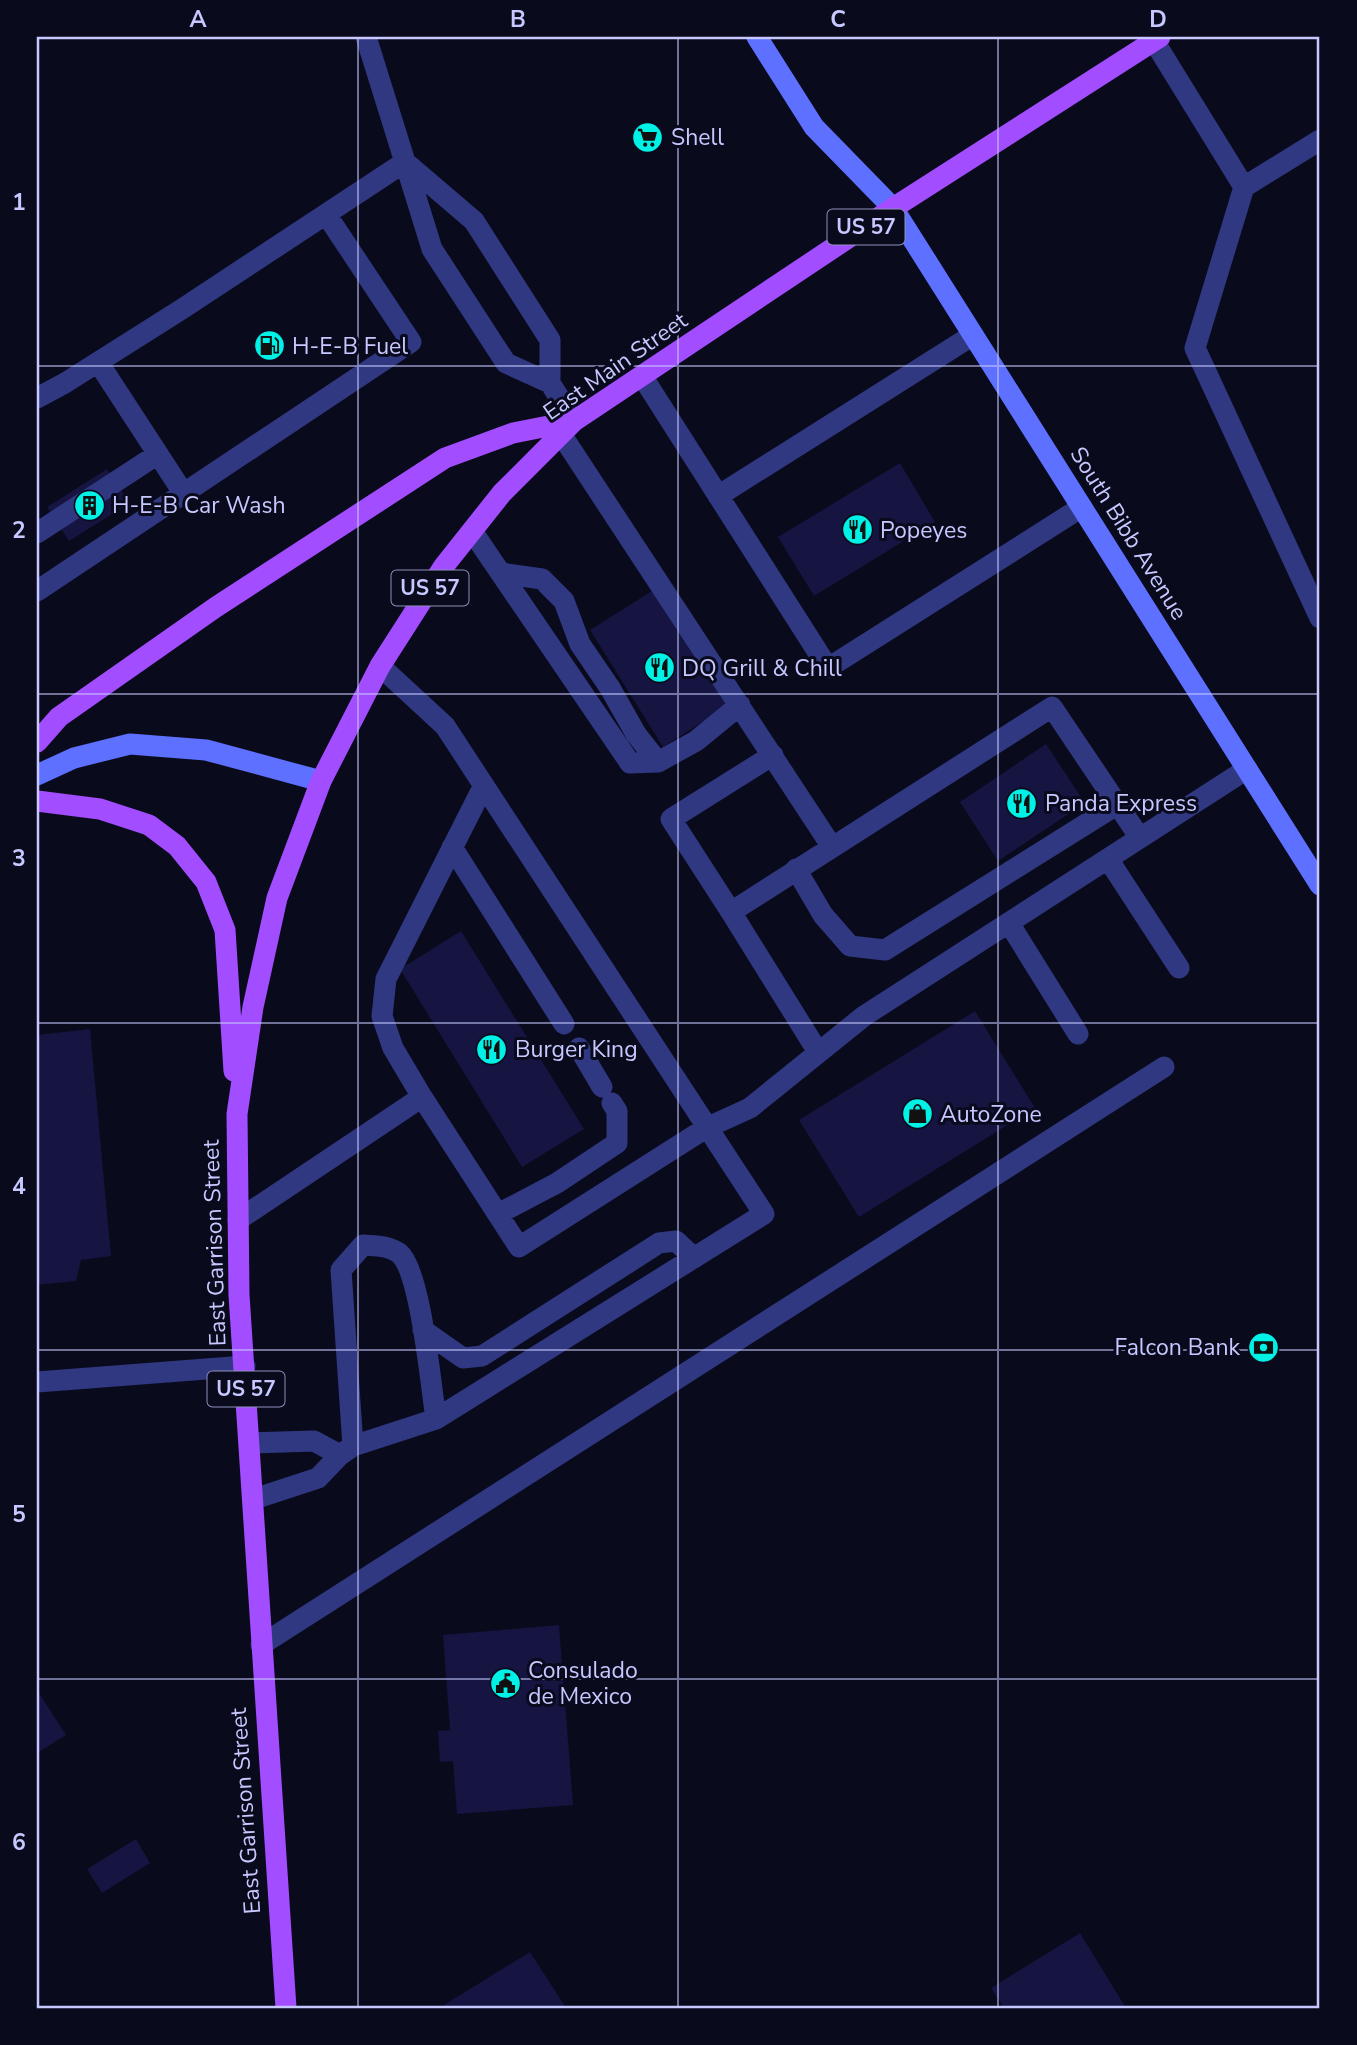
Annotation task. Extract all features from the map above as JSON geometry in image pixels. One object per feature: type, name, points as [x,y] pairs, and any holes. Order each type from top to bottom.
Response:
[{"type":"main road","name":"South Bibb Avenue","points":[[757,37],[814,127],[893,208],[1320,885]]},
{"type":"main road","name":"East Main Street","points":[[321,782],[380,666],[444,566],[502,494],[568,427],[893,208],[1157,39]]},
{"type":"main road","points":[[37,742],[59,717],[216,607],[445,458],[513,433],[568,427]]},
{"type":"main road","points":[[37,775],[74,758],[130,744],[206,750],[321,782]]},
{"type":"main road","name":"East Garrison Street","points":[[286,2008],[239,1295],[237,1114],[253,1007],[277,898],[321,782]]},
{"type":"main road","points":[[37,802],[100,809],[149,825],[177,846],[206,882],[225,929],[237,1114]]},
{"type":"lane","points":[[366,37],[432,249],[506,363],[550,383]]},
{"type":"lane","points":[[1157,39],[1244,187]]},
{"type":"lane","points":[[1320,140],[1244,187],[1195,348],[1320,618]]},
{"type":"lane","points":[[37,398],[99,362],[405,162]]},
{"type":"lane","points":[[405,162],[474,221],[550,340],[550,383],[568,427],[740,705],[832,846]]},
{"type":"lane","points":[[37,591],[411,342],[326,214]]},
{"type":"lane","points":[[718,496],[974,335]]},
{"type":"lane","points":[[99,362],[184,494]]},
{"type":"lane","points":[[642,376],[828,668],[1082,508]]},
{"type":"lane","points":[[37,533],[158,454]]},
{"type":"lane","points":[[472,531],[631,763],[658,762],[696,741],[740,705]]},
{"type":"lane","points":[[501,573],[542,579],[564,601],[580,644],[610,688],[636,734],[658,762]]},
{"type":"lane","points":[[254,1499],[318,1478],[346,1451],[436,1419],[764,1214],[444,726],[380,666]]},
{"type":"lane","points":[[731,912],[1052,708],[1140,838]]},
{"type":"lane","points":[[773,755],[671,819],[818,1052]]},
{"type":"lane","points":[[484,785],[386,979],[382,1016],[393,1048],[422,1097],[519,1247],[706,1128],[750,1108],[864,1016],[1247,769]]},
{"type":"lane","points":[[796,869],[823,915],[850,946],[886,950],[1118,804]]},
{"type":"lane","points":[[452,847],[564,1024]]},
{"type":"lane","points":[[1108,859],[1179,968]]},
{"type":"lane","points":[[1009,923],[1078,1034]]},
{"type":"lane","points":[[498,1214],[557,1183],[617,1143],[617,1111],[579,1048]]},
{"type":"lane","points":[[261,1645],[1164,1067]]},
{"type":"lane","points":[[238,1220],[422,1097]]},
{"type":"lane","points":[[423,1330],[463,1358],[482,1356],[659,1243],[676,1241],[694,1258]]},
{"type":"lane","points":[[346,1451],[341,1270],[363,1245],[386,1246],[401,1255],[412,1278],[423,1330],[436,1419]]},
{"type":"lane","points":[[37,1382],[245,1366]]},
{"type":"lane","points":[[250,1443],[314,1441],[346,1451]]},
{"type":"building","name":"Popeyes","points":[[900,463],[935,522],[814,596],[778,537]]},
{"type":"building","name":"H-E-B Car Wash","points":[[107,469],[130,503],[69,541],[47,507]]},
{"type":"building","name":"DQ Grill & Chill","points":[[655,589],[728,706],[663,747],[590,630]]},
{"type":"building","name":"Panda Express","points":[[1046,744],[1085,803],[998,861],[960,802]]},
{"type":"building","name":"Burger King","points":[[461,931],[584,1129],[522,1167],[400,969]]},
{"type":"building","name":"AutoZone","points":[[975,1011],[1035,1108],[859,1217],[799,1120]]},
{"type":"building","points":[[90,1029],[111,1256],[81,1260],[76,1281],[37,1285],[37,1035]]},
{"type":"building","name":"Consulado de Mexico","points":[[559,1625],[573,1805],[457,1814],[453,1761],[440,1762],[438,1731],[450,1730],[443,1635]]},
{"type":"building","points":[[37,1690],[66,1735],[37,1753]]},
{"type":"building","points":[[136,1839],[150,1863],[102,1893],[87,1869]]},
{"type":"building","points":[[1080,1933],[1126,2008],[1004,2008],[991,1988]]},
{"type":"building","points":[[530,1952],[566,2008],[439,2008]]},
{"type":"place","name":"Shell","points":[[648,137]]},
{"type":"place","name":"H-E-B Fuel","points":[[269,346]]},
{"type":"place","name":"H-E-B Car Wash","points":[[89,505]]},
{"type":"place","name":"Popeyes","points":[[857,530]]},
{"type":"place","name":"DQ Grill & Chill","points":[[659,668]]},
{"type":"place","name":"Panda Express","points":[[1022,803]]},
{"type":"place","name":"Burger King","points":[[492,1049]]},
{"type":"place","name":"AutoZone","points":[[917,1114]]},
{"type":"place","name":"Falcon Bank","points":[[1263,1347]]},
{"type":"place","name":"Consulado de Mexico","points":[[505,1683]]}]
